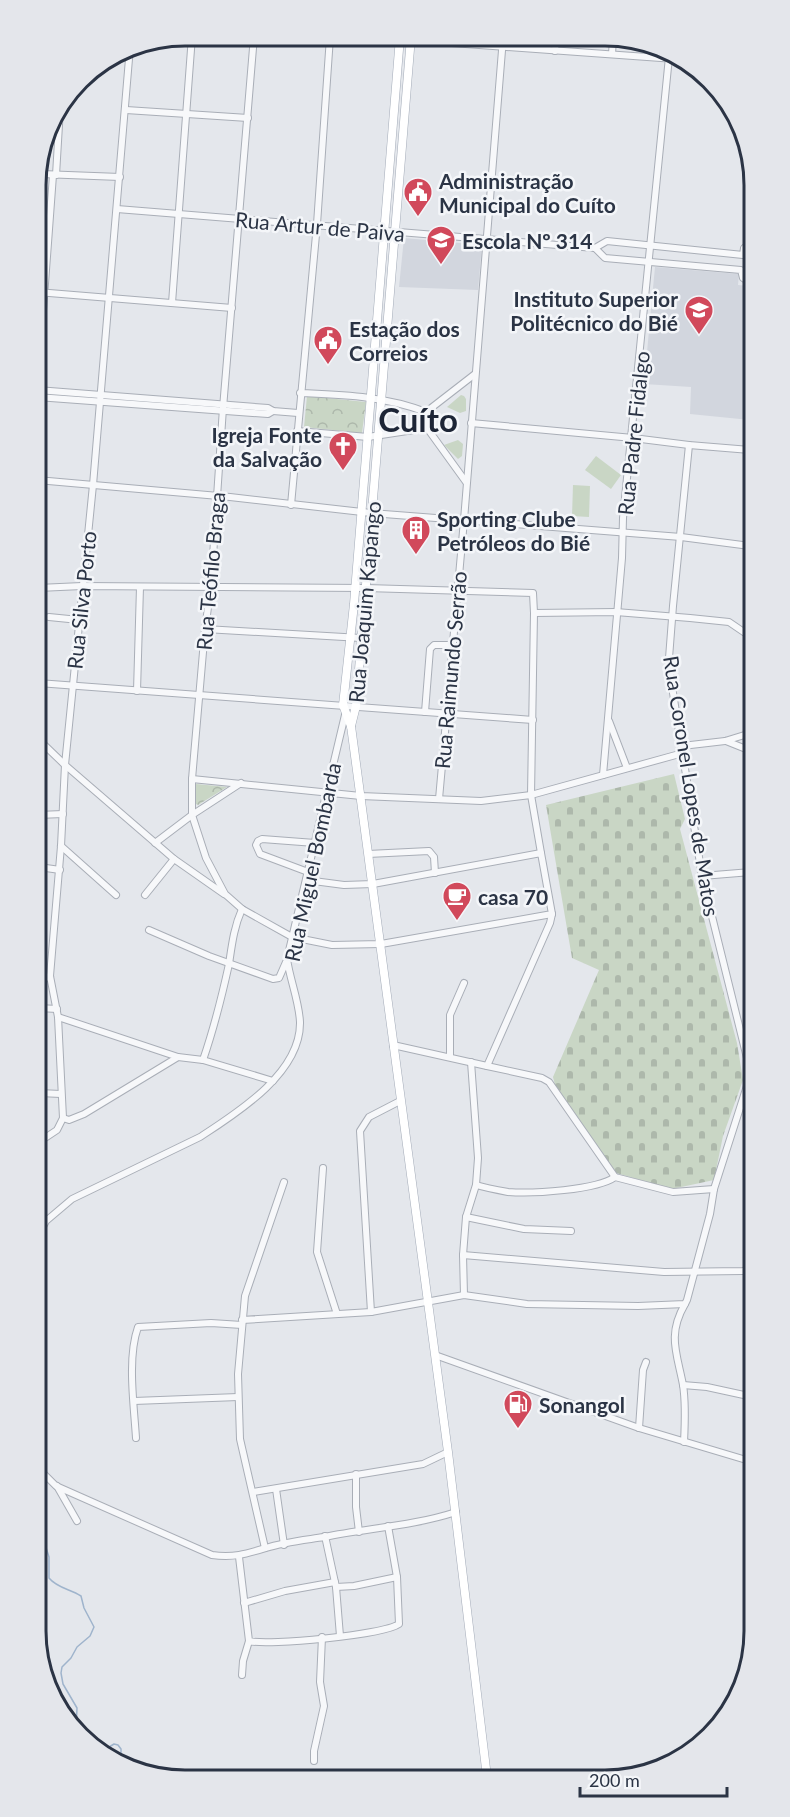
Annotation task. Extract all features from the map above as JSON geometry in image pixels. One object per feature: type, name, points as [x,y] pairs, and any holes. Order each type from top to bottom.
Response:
[{"type":"main road","name":"Rua Joaquim Kapango","points":[[351,726],[343,705],[359,543],[399,46]]},
{"type":"main road","name":"Rua Joaquim Kapango","points":[[351,726],[356,706],[371,513],[383,398],[410,46]]},
{"type":"main road","points":[[394,105],[405,106]]},
{"type":"main road","points":[[389,168],[400,170]]},
{"type":"main road","points":[[376,316],[388,317]]},
{"type":"main road","points":[[359,543],[369,544]]},
{"type":"main road","points":[[357,557],[368,559]]},
{"type":"main road","points":[[351,726],[456,1512],[486,1770]]},
{"type":"street","points":[[485,46],[656,57]]},
{"type":"street","points":[[555,46],[555,51]]},
{"type":"street","points":[[172,303],[191,47]]},
{"type":"street","name":"Rua Teófilo Braga","points":[[253,47],[223,408],[211,586],[192,779],[192,815],[206,858],[225,894],[242,909],[292,937],[332,945],[381,944],[552,914]]},
{"type":"street","points":[[291,505],[329,47]]},
{"type":"street","points":[[612,47],[612,54]]},
{"type":"street","name":"Rua Raimundo Serrão","points":[[438,799],[464,520],[502,48]]},
{"type":"street","name":"Rua Silva Porto","points":[[63,1118],[58,1017],[50,976],[62,846],[65,765],[93,485],[129,59]]},
{"type":"street","name":"Rua Padre Fidalgo","points":[[603,775],[623,534],[670,63]]},
{"type":"street","points":[[126,110],[248,118]]},
{"type":"street","points":[[47,243],[58,131]]},
{"type":"street","points":[[47,175],[120,177]]},
{"type":"street","name":"Rua Artur de Paiva","points":[[117,209],[595,248]]},
{"type":"street","points":[[741,270],[605,258],[595,248],[607,241],[743,255]]},
{"type":"street","points":[[744,249],[741,270],[744,279]]},
{"type":"street","points":[[47,294],[232,308]]},
{"type":"street","points":[[426,412],[476,374]]},
{"type":"street","points":[[47,392],[193,406],[298,413]]},
{"type":"street","points":[[300,393],[383,398],[426,412]]},
{"type":"street","points":[[47,396],[63,395]]},
{"type":"street","points":[[426,412],[427,428],[466,482]]},
{"type":"street","points":[[471,423],[744,450]]},
{"type":"street","points":[[297,431],[368,437],[427,428]]},
{"type":"street","name":"Rua Coronel Lopes de Matos","points":[[689,446],[672,617],[670,674],[702,876],[743,1043]]},
{"type":"street","points":[[47,481],[371,513],[681,537],[744,545]]},
{"type":"street","points":[[47,588],[211,586],[366,588],[530,592],[534,595],[531,795],[552,914],[487,1066]]},
{"type":"street","points":[[137,690],[140,587]]},
{"type":"street","points":[[534,613],[616,612],[729,622],[744,632]]},
{"type":"street","points":[[49,617],[79,620]]},
{"type":"street","points":[[205,629],[361,638]]},
{"type":"street","points":[[425,711],[430,649],[434,645],[453,645]]},
{"type":"street","points":[[47,684],[533,720]]},
{"type":"street","name":"Rua Miguel Bombarda","points":[[46,1221],[72,1199],[200,1137],[244,1107],[273,1081],[292,1053],[299,1033],[299,1016],[287,959],[345,715]]},
{"type":"street","points":[[607,717],[627,768]]},
{"type":"street","points":[[192,779],[361,796],[481,801],[531,795],[627,768],[683,749],[744,735]]},
{"type":"street","points":[[725,741],[744,748]]},
{"type":"street","points":[[47,747],[174,859],[225,894]]},
{"type":"street","points":[[155,843],[241,783]]},
{"type":"street","points":[[47,814],[63,813]]},
{"type":"street","points":[[308,872],[260,854],[256,845],[262,839],[315,843]]},
{"type":"street","points":[[62,846],[116,895]]},
{"type":"street","points":[[369,854],[429,852],[434,857],[435,873]]},
{"type":"street","points":[[306,880],[344,885],[373,884],[541,853]]},
{"type":"street","points":[[145,895],[174,859]]},
{"type":"street","points":[[47,868],[60,870]]},
{"type":"street","points":[[702,876],[744,873]]},
{"type":"street","points":[[203,1059],[212,1034],[235,925],[242,909]]},
{"type":"street","points":[[149,930],[209,956],[275,979],[281,974],[287,959]]},
{"type":"street","points":[[450,1057],[450,1015],[464,982]]},
{"type":"street","points":[[46,1008],[57,1009]]},
{"type":"street","points":[[58,1017],[178,1057],[203,1059],[273,1081]]},
{"type":"street","points":[[393,1045],[542,1078],[549,1082],[615,1177],[673,1192],[714,1189]]},
{"type":"street","points":[[46,1137],[57,1130],[63,1118],[69,1120],[84,1114],[178,1057]]},
{"type":"street","points":[[464,1295],[463,1255],[466,1217],[476,1185],[478,1158],[471,1062]]},
{"type":"street","points":[[46,1093],[61,1094]]},
{"type":"street","points":[[371,1312],[360,1131],[369,1117],[400,1101]]},
{"type":"street","name":"Rua Coronel Lopes de Matos","points":[[684,1442],[683,1385],[674,1351],[676,1318],[687,1300],[710,1214],[714,1189],[743,1106]]},
{"type":"street","points":[[322,1168],[317,1252],[338,1314]]},
{"type":"street","points":[[476,1185],[494,1190],[528,1192],[599,1185],[615,1177]]},
{"type":"street","points":[[265,1548],[240,1439],[238,1361],[247,1288],[284,1182]]},
{"type":"street","points":[[466,1217],[524,1229],[571,1232]]},
{"type":"street","points":[[463,1255],[637,1270],[743,1269]]},
{"type":"street","points":[[136,1438],[133,1368],[138,1327],[242,1323],[371,1312],[464,1295],[527,1304],[638,1306],[685,1304]]},
{"type":"street","points":[[435,1355],[639,1428],[743,1459]]},
{"type":"street","points":[[639,1428],[643,1370],[646,1362]]},
{"type":"street","points":[[683,1385],[707,1387],[743,1395]]},
{"type":"street","points":[[134,1401],[238,1397]]},
{"type":"street","points":[[253,1492],[423,1464],[448,1452]]},
{"type":"street","points":[[356,1474],[359,1532]]},
{"type":"street","points":[[46,1476],[56,1486],[77,1521]]},
{"type":"street","points":[[56,1486],[212,1555],[239,1557],[265,1548],[430,1520],[456,1512]]},
{"type":"street","points":[[276,1489],[284,1545]]},
{"type":"street","points":[[249,1641],[277,1642],[340,1636],[372,1632],[399,1624],[397,1577],[388,1526]]},
{"type":"street","points":[[325,1536],[335,1585],[340,1636]]},
{"type":"street","points":[[239,1557],[249,1641],[243,1661],[242,1675]]},
{"type":"street","points":[[244,1603],[285,1591],[335,1585],[354,1586],[397,1577]]},
{"type":"street","points":[[314,1761],[324,1706],[320,1682],[322,1637]]},
{"type":"shaded area","name":"Escola Nº 314","points":[[404,238],[482,245],[478,290],[399,287]]},
{"type":"shaded area","name":"Instituto Superior Politécnico do Bié","points":[[655,267],[739,274],[738,285],[744,286],[744,419],[690,414],[691,387],[644,384]]},
{"type":"green space","points":[[461,395],[466,399],[466,411],[460,413],[447,407]]},
{"type":"green space","points":[[307,396],[366,402],[362,433],[304,427]]},
{"type":"green space","points":[[458,440],[463,444],[462,456],[458,459],[444,445]]},
{"type":"green space","points":[[596,456],[621,475],[611,489],[585,470]]},
{"type":"green space","points":[[573,485],[590,486],[589,517],[572,516]]},
{"type":"green space","points":[[674,774],[685,819],[680,829],[737,1043],[743,1080],[723,1136],[714,1180],[672,1189],[616,1173],[555,1085],[553,1077],[599,970],[572,958],[546,805]]},
{"type":"green space","points":[[196,784],[227,787],[198,805],[196,804]]},
{"type":"waterway","points":[[46,1548],[49,1557],[49,1578],[81,1596],[84,1608],[94,1627],[90,1636],[77,1647],[62,1667],[63,1684],[77,1708],[77,1718]]},
{"type":"waterway","points":[[109,1747],[114,1744],[118,1745],[121,1754]]},
{"type":"waterway","points":[[158,1768],[165,1769]]},
{"type":"place","name":"Administração Municipal do Cuíto","points":[[418,218]]},
{"type":"place","name":"Escola Nº 314","points":[[441,266]]},
{"type":"place","name":"Instituto Superior Politécnico do Bié","points":[[699,336]]},
{"type":"place","name":"Estação dos Correios","points":[[328,366]]},
{"type":"place","name":"Igreja Fonte da Salvação","points":[[343,472]]},
{"type":"place","name":"Sporting Clube Petróleos do Bié","points":[[416,556]]},
{"type":"place","name":"casa 70","points":[[457,922]]},
{"type":"place","name":"Sonangol","points":[[518,1430]]},
{"type":"district","name":"Cuíto","points":[[418,419]]}]
